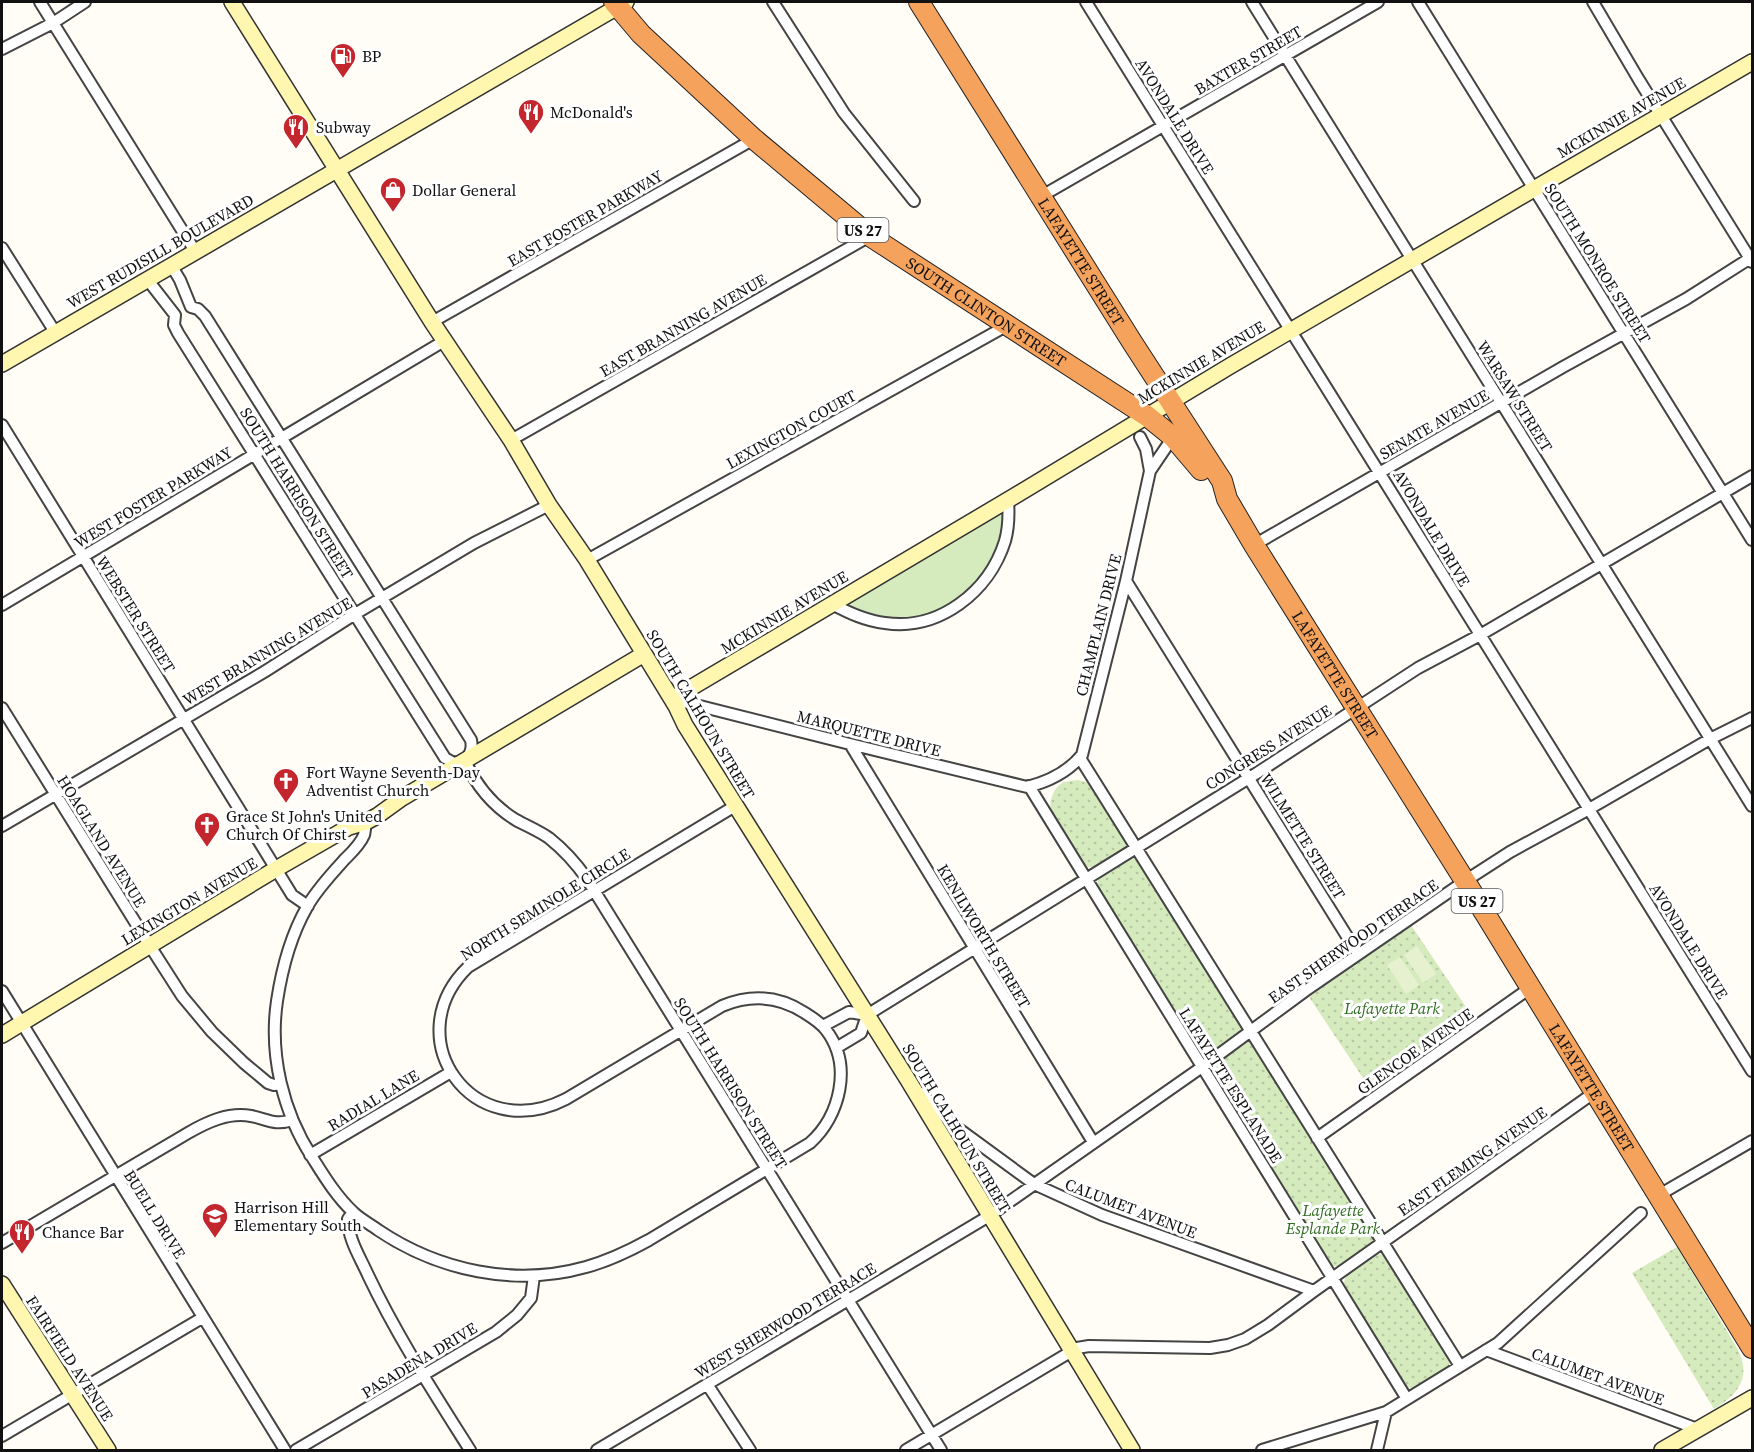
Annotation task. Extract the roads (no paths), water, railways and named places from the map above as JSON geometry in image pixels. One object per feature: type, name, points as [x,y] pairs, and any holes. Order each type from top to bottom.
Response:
[{"type":"highway","name":"LAFAYETTE STREET","points":[[919,2],[1169,402],[1222,481],[1227,499],[1254,545],[1465,881],[1752,1348]]},
{"type":"highway","name":"SOUTH CLINTON STREET","points":[[619,3],[641,33],[754,139],[870,236],[1147,416],[1173,437],[1227,499]]},
{"type":"street","points":[[40,2],[195,251]]},
{"type":"street","points":[[2,50],[53,23],[86,2]]},
{"type":"street","name":"SOUTH CALHOUN STREET","points":[[232,2],[444,341],[511,440],[549,505],[587,560],[735,806],[908,1080],[1132,1450]]},
{"type":"street","points":[[773,2],[844,113],[914,201]]},
{"type":"street","name":"AVONDALE DRIVE","points":[[1086,2],[1381,472],[1752,1071]]},
{"type":"street","name":"WARSAW STREET","points":[[1252,2],[1752,806]]},
{"type":"street","name":"BAXTER STREET","points":[[1040,197],[1378,2]]},
{"type":"street","name":"SOUTH MONROE STREET","points":[[1418,2],[1625,332],[1752,540]]},
{"type":"street","points":[[1593,2],[1660,115],[1752,259]]},
{"type":"street","name":"WEST RUDISILL BOULEVARD","points":[[2,364],[619,3]]},
{"type":"street","name":"MCKINNIE AVENUE","points":[[672,699],[1290,330],[1752,62]]},
{"type":"street","name":"EAST FOSTER PARKWAY","points":[[432,322],[754,139]]},
{"type":"street","name":"EAST BRANNING AVENUE","points":[[511,440],[870,236]]},
{"type":"street","points":[[2,248],[55,332]]},
{"type":"street","name":"SENATE AVENUE","points":[[1254,545],[1686,299],[1752,259]]},
{"type":"street","name":"SOUTH HARRISON STREET","points":[[147,279],[175,315],[174,325],[178,333],[445,758],[454,763],[465,761],[471,753],[471,740],[206,315],[191,307],[171,265]]},
{"type":"street","points":[[175,315],[182,309],[191,307]]},
{"type":"street","name":"LEXINGTON COURT","points":[[587,560],[1008,325]]},
{"type":"street","name":"WEST FOSTER PARKWAY","points":[[2,605],[444,341]]},
{"type":"street","name":"WEBSTER STREET","points":[[2,424],[292,895],[308,906]]},
{"type":"street","name":"CHAMPLAIN DRIVE","points":[[1140,437],[1146,449],[1150,471]]},
{"type":"street","name":"CHAMPLAIN DRIVE","points":[[1080,758],[1126,581],[1150,471],[1173,437]]},
{"type":"street","name":"CONGRESS AVENUE","points":[[867,1015],[1249,778],[1418,668],[1480,635],[1752,477]]},
{"type":"street","points":[[832,604],[849,613],[886,623],[914,623],[946,613],[973,594],[994,568],[1005,540],[1009,519],[1008,500]]},
{"type":"street","name":"WEST BRANNING AVENUE","points":[[2,826],[264,672],[474,543],[549,505]]},
{"type":"street","name":"WILMETTE STREET","points":[[1126,581],[1358,954]]},
{"type":"street","name":"LEXINGTON AVENUE","points":[[2,1035],[276,869],[350,827],[377,816],[402,798],[644,654]]},
{"type":"street","name":"MARQUETTE DRIVE","points":[[672,699],[1029,786]]},
{"type":"street","name":"HOAGLAND AVENUE","points":[[2,708],[182,996],[212,1032],[260,1078],[274,1085],[281,1084]]},
{"type":"street","name":"EAST SHERWOOD TERRACE","points":[[989,1216],[1202,1067],[1358,954],[1465,881],[1510,852],[1710,739],[1752,718]]},
{"type":"street","name":"KENILWORTH STREET","points":[[850,744],[1093,1142]]},
{"type":"street","points":[[1029,786],[1042,783],[1057,775],[1075,764],[1080,758],[1460,1366]]},
{"type":"street","name":"SOUTH HARRISON STREET","points":[[465,761],[477,784],[493,803],[510,816],[549,838],[576,863],[941,1450]]},
{"type":"street","name":"LAFAYETTE ESPLANADE","points":[[1029,786],[1407,1399]]},
{"type":"street","name":"NORTH SEMINOLE CIRCLE","points":[[451,1072],[442,1049],[440,1022],[448,995],[461,974],[476,961],[735,806]]},
{"type":"street","points":[[366,822],[363,837],[308,906],[294,933],[286,956],[276,1003],[275,1036],[281,1084],[292,1120],[302,1142],[329,1184],[353,1212],[399,1243],[445,1263],[497,1275],[534,1276],[586,1267],[627,1251],[810,1143],[830,1118],[838,1100],[840,1078],[836,1048],[831,1036],[823,1026],[788,1003],[761,997],[731,1002],[566,1099],[553,1106],[533,1111],[503,1110],[487,1104],[471,1095],[451,1072]]},
{"type":"street","name":"GLENCOE AVENUE","points":[[1317,1137],[1530,988]]},
{"type":"street","name":"BUELL DRIVE","points":[[2,992],[285,1450]]},
{"type":"street","points":[[823,1026],[849,1012],[867,1015],[861,1033],[836,1048]]},
{"type":"street","name":"RADIAL LANE","points":[[310,1155],[451,1072]]},
{"type":"street","name":"CALUMET AVENUE","points":[[908,1080],[952,1124],[1034,1184],[1102,1215],[1314,1291]]},
{"type":"street","name":"EAST FLEMING AVENUE","points":[[1072,1350],[1089,1346],[1209,1348],[1245,1339],[1268,1325],[1595,1092]]},
{"type":"street","points":[[2,1243],[202,1125],[239,1115],[278,1123],[292,1120]]},
{"type":"street","points":[[940,1134],[952,1124]]},
{"type":"street","points":[[1659,1195],[1752,1141]]},
{"type":"street","points":[[353,1212],[348,1219],[351,1238],[384,1308],[423,1376],[470,1450]]},
{"type":"street","points":[[1262,1450],[1386,1412],[1498,1343],[1641,1213]]},
{"type":"street","name":"WEST SHERWOOD TERRACE","points":[[597,1450],[989,1216]]},
{"type":"street","name":"PASADENA DRIVE","points":[[296,1450],[496,1332],[517,1315],[531,1298],[534,1276]]},
{"type":"street","name":"FAIRFIELD AVENUE","points":[[2,1284],[108,1450]]},
{"type":"street","points":[[2,1436],[202,1317]]},
{"type":"street","points":[[906,1450],[1072,1350]]},
{"type":"street","name":"CALUMET AVENUE","points":[[1486,1350],[1700,1430]]},
{"type":"street","points":[[707,1384],[750,1450]]},
{"type":"street","points":[[1662,1450],[1752,1398]]},
{"type":"street","points":[[1377,1450],[1386,1412]]},
{"type":"place","name":"BP","points":[[343,79]]},
{"type":"place","name":"McDonald's","points":[[531,135]]},
{"type":"place","name":"Subway","points":[[296,150]]},
{"type":"place","name":"Dollar General","points":[[393,213]]},
{"type":"place","name":"Fort Wayne Seventh-Day Adventist Church","points":[[286,804]]},
{"type":"place","name":"Grace St John's United Church Of Chirst","points":[[207,848]]},
{"type":"place","name":"Harrison Hill Elementary South","points":[[215,1239]]},
{"type":"place","name":"Chance Bar","points":[[22,1255]]},
{"type":"park label","name":"Lafayette Park","points":[[1392,1008]]},
{"type":"park label","name":"Lafayette Esplande Park","points":[[1333,1219]]}]
